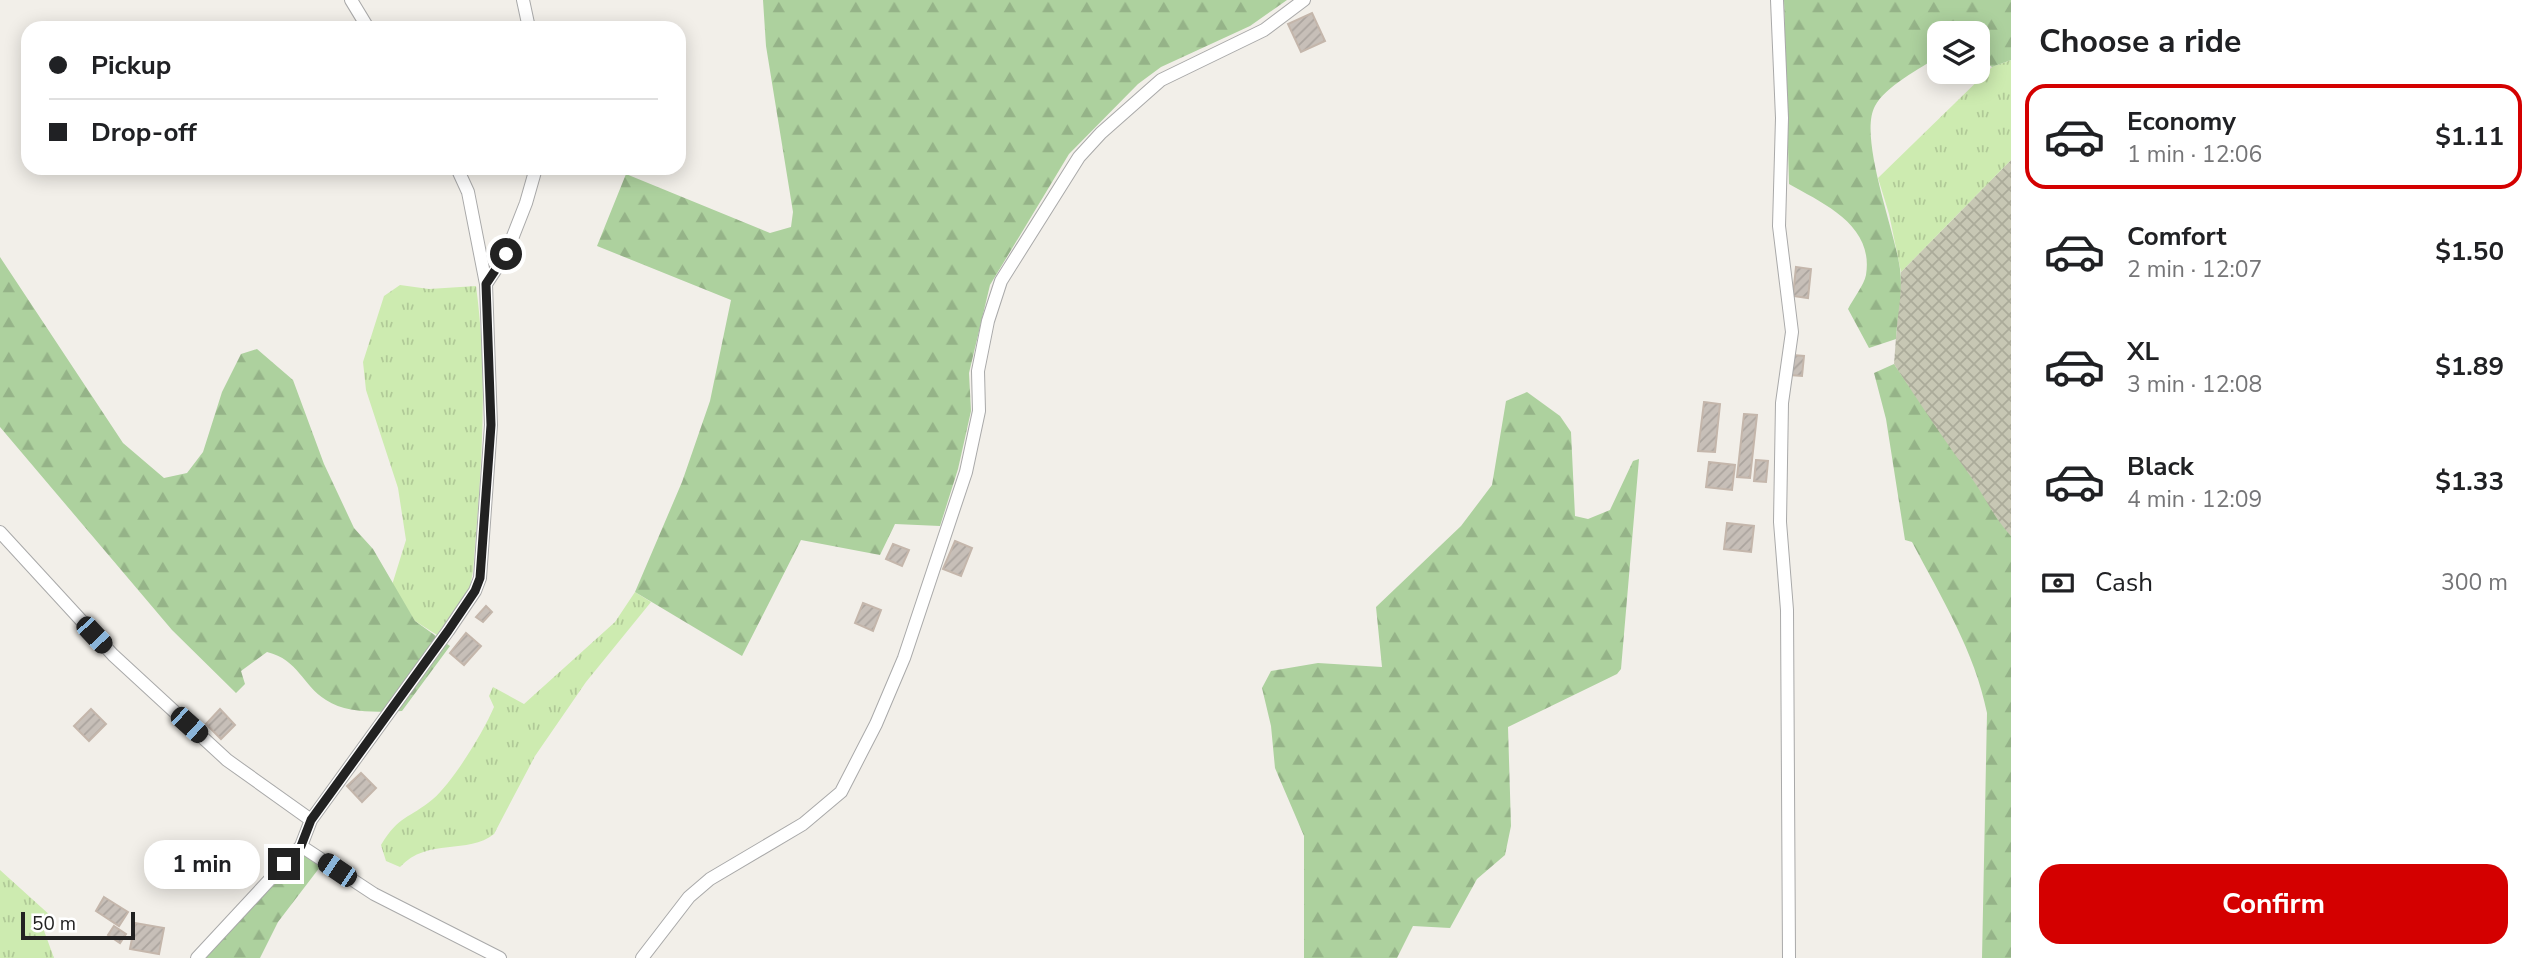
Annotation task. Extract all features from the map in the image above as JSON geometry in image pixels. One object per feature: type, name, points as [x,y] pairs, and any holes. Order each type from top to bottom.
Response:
[{"type":"street","points":[[351,0],[364,21]]},
{"type":"street","points":[[523,0],[528,21]]},
{"type":"street","points":[[642,958],[662,929],[700,888],[803,824],[841,792],[876,724],[904,658],[966,472],[979,411],[978,371],[988,321],[1001,281],[1079,157],[1101,133],[1161,80],[1246,40],[1304,0]]},
{"type":"street","points":[[1777,0],[1782,118],[1779,226],[1792,332],[1782,403],[1780,522],[1787,610],[1789,958]]},
{"type":"street","points":[[197,958],[301,846],[311,820],[448,631],[475,591],[480,578],[491,425],[486,284],[468,192],[460,175]]},
{"type":"street","points":[[486,284],[506,254],[534,175]]},
{"type":"street","points":[[0,532],[113,655],[227,760],[311,820]]},
{"type":"street","points":[[301,846],[374,894],[500,958]]},
{"type":"shaded area","points":[[2011,160],[2011,536],[1994,518],[1972,479],[1946,447],[1894,364],[1901,272]]},
{"type":"green space","points":[[763,0],[1287,0],[1250,26],[1161,67],[1138,84],[1069,154],[990,285],[969,373],[971,411],[958,469],[940,526],[895,524],[880,555],[801,540],[742,656],[635,592],[682,482],[710,401],[731,300],[597,246],[626,175],[770,233],[791,227],[793,212],[766,46]]},
{"type":"green space","points":[[1784,0],[2011,0],[2011,60],[1990,65],[1990,21],[1927,21],[1927,64],[1895,85],[1875,106],[1871,120],[1874,161],[1900,269],[1896,339],[1869,348],[1848,309],[1866,275],[1866,258],[1862,243],[1854,230],[1831,208],[1789,184]]},
{"type":"green space","points":[[2011,60],[2011,160],[1901,272],[1889,214],[1878,178],[1975,84],[1990,84],[1992,67]]},
{"type":"green space","points":[[0,257],[123,443],[164,478],[187,473],[203,452],[222,392],[241,354],[257,349],[293,380],[324,464],[354,528],[373,549],[415,621],[450,646],[402,711],[363,711],[334,705],[318,694],[286,661],[267,652],[241,671],[245,684],[236,693],[172,630],[0,427]]},
{"type":"green space","points":[[400,285],[429,289],[476,286],[480,322],[483,393],[473,571],[470,587],[437,635],[415,621],[392,585],[406,540],[398,488],[366,390],[363,362],[384,296]]},
{"type":"green space","points":[[1894,364],[2011,536],[2011,958],[1982,958],[1987,713],[1982,690],[1956,625],[1912,542],[1905,540],[1886,419],[1874,373]]},
{"type":"green space","points":[[1527,392],[1560,416],[1571,432],[1575,516],[1588,519],[1610,510],[1633,461],[1639,459],[1621,669],[1617,674],[1508,727],[1511,826],[1505,855],[1477,879],[1450,928],[1413,926],[1397,958],[1304,958],[1304,836],[1275,768],[1271,726],[1262,688],[1271,671],[1318,663],[1382,667],[1376,607],[1461,526],[1492,485],[1506,401]]},
{"type":"green space","points":[[635,592],[651,602],[586,682],[535,756],[494,834],[472,844],[423,852],[400,867],[386,861],[381,845],[387,835],[441,791],[476,742],[494,707],[489,696],[493,687],[524,704],[615,622]]},
{"type":"green space","points":[[299,851],[320,867],[278,922],[260,958],[206,958]]},
{"type":"green space","points":[[0,870],[52,917],[43,928],[54,958],[0,958]]},
{"type":"building","points":[[1312,13],[1325,41],[1301,52],[1288,24]]},
{"type":"building","points":[[1796,267],[1811,269],[1808,298],[1793,296]]},
{"type":"building","points":[[1792,355],[1804,356],[1802,376],[1790,375]]},
{"type":"building","points":[[1704,402],[1720,404],[1715,452],[1698,451]]},
{"type":"building","points":[[1744,414],[1757,415],[1750,478],[1737,477]]},
{"type":"building","points":[[1756,460],[1768,461],[1766,482],[1754,481]]},
{"type":"building","points":[[1709,462],[1735,465],[1732,490],[1706,487]]},
{"type":"building","points":[[1727,523],[1754,526],[1751,552],[1724,549]]},
{"type":"building","points":[[955,541],[972,548],[961,576],[943,569]]},
{"type":"building","points":[[893,544],[909,550],[902,566],[886,559]]},
{"type":"building","points":[[863,603],[881,610],[873,631],[855,623]]},
{"type":"building","points":[[486,606],[492,612],[483,622],[476,617]]},
{"type":"building","points":[[466,633],[481,646],[464,665],[450,653]]},
{"type":"building","points":[[91,709],[106,724],[89,741],[74,726]]},
{"type":"building","points":[[220,709],[235,725],[221,739],[206,724]]},
{"type":"building","points":[[361,773],[376,788],[362,802],[347,786]]},
{"type":"building","points":[[104,897],[128,912],[119,926],[96,911]]},
{"type":"building","points":[[135,923],[164,928],[159,954],[130,949]]},
{"type":"building","points":[[114,926],[126,934],[120,943],[108,935]]},
{"type":"route","points":[[284,864],[301,846],[311,820],[448,631],[475,591],[480,578],[491,425],[486,284],[506,254]]}]
